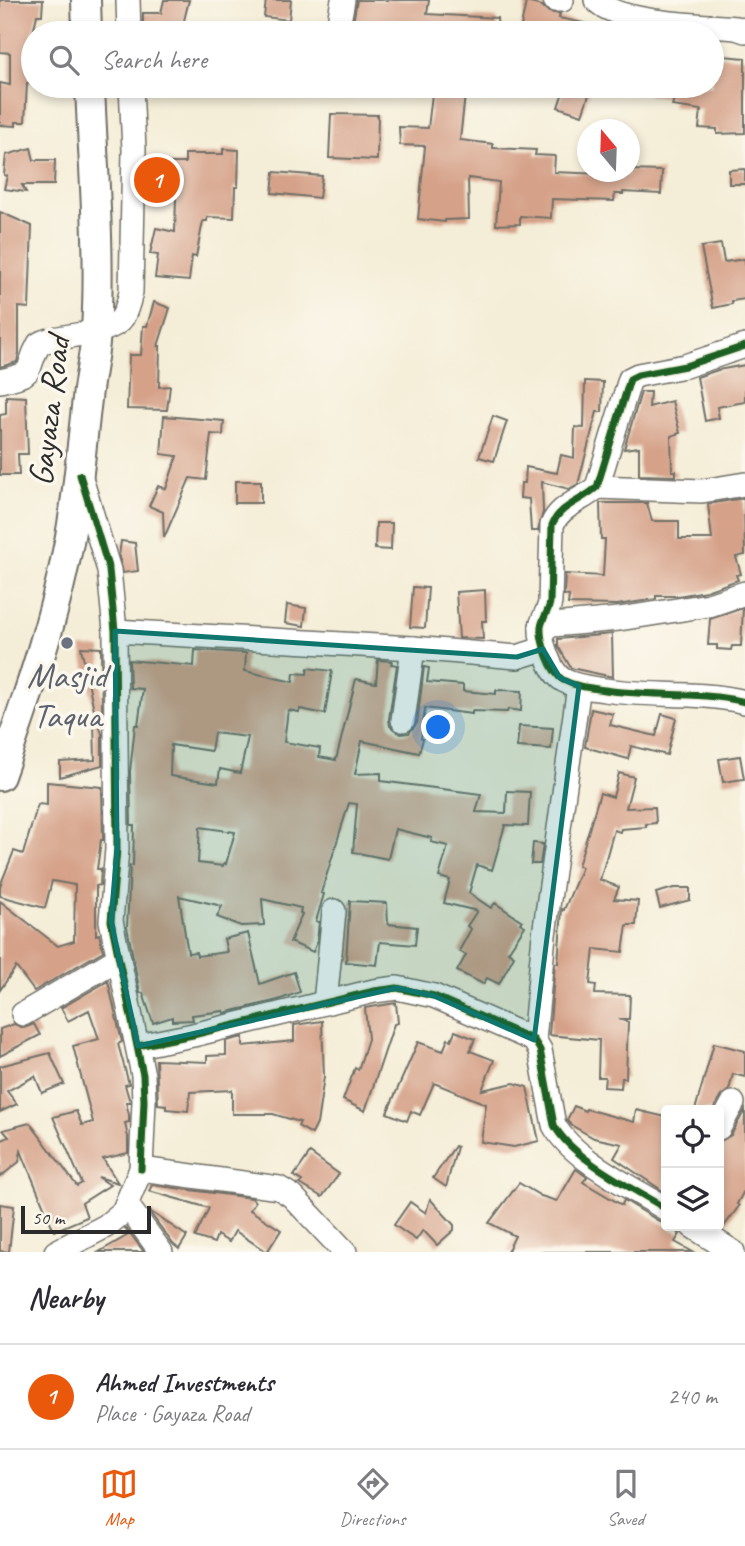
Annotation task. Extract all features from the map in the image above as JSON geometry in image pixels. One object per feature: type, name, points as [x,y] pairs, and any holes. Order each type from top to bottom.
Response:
[{"type":"main road","points":[[86,0],[87,21]]},
{"type":"main road","name":"Gayaza Road","points":[[0,776],[52,611],[68,549],[80,475],[96,331],[96,236],[90,98]]},
{"type":"street","points":[[128,0],[129,21]]},
{"type":"street","points":[[339,21],[343,0]]},
{"type":"street","points":[[555,0],[562,0]]},
{"type":"street","points":[[596,0],[611,11],[630,17],[669,21]]},
{"type":"street","points":[[724,27],[745,31]]},
{"type":"street","points":[[0,381],[25,374],[31,369],[36,348],[44,341],[96,331],[120,320],[131,292],[134,150],[132,98]]},
{"type":"street","points":[[745,346],[685,366],[630,379],[597,487],[588,496],[564,508],[554,518],[551,533],[549,610],[541,626],[543,649],[560,678],[579,686],[745,702]]},
{"type":"street","points":[[57,1252],[106,1226],[127,1205],[141,1168],[144,1101],[138,1046],[111,921],[117,824],[115,631],[109,570],[80,475]]},
{"type":"street","points":[[597,487],[702,491],[745,484]]},
{"type":"street","points":[[541,626],[583,623],[709,605],[745,593]]},
{"type":"street","points":[[115,631],[413,648],[517,657],[543,649]]},
{"type":"street","points":[[403,720],[413,648]]},
{"type":"street","points":[[534,1041],[544,935],[579,686]]},
{"type":"street","points":[[326,1003],[334,911]]},
{"type":"street","points":[[23,1014],[119,958]]},
{"type":"street","points":[[138,1046],[374,991],[408,989],[434,996],[534,1041],[540,1050],[552,1114],[559,1135],[577,1154],[661,1206]]},
{"type":"street","points":[[724,1119],[733,1103]]},
{"type":"street","points":[[141,1168],[279,1188],[292,1196],[345,1252]]},
{"type":"street","points":[[127,1205],[161,1252]]},
{"type":"street","points":[[699,1231],[728,1251]]},
{"type":"highlighted area","points":[[115,631],[517,657],[543,649],[560,678],[579,686],[534,1040],[434,996],[397,988],[138,1046],[111,921],[117,849]]},
{"type":"building","points":[[0,0],[43,0],[42,15],[37,15],[36,21],[21,21],[21,98],[26,98],[25,122],[16,122],[16,126],[0,125],[0,83],[10,85],[10,53],[0,52]]},
{"type":"building","points":[[164,0],[189,0],[184,21],[143,21],[143,13],[161,13]]},
{"type":"building","points":[[266,0],[291,0],[289,20],[264,17]]},
{"type":"building","points":[[357,0],[429,0],[427,14],[497,18],[497,21],[353,21]]},
{"type":"building","points":[[526,2],[560,14],[559,18],[574,21],[522,21]]},
{"type":"building","points":[[724,56],[745,58],[745,133],[717,134],[717,129],[699,128],[701,110],[672,106],[674,98],[724,98]]},
{"type":"building","points":[[432,98],[465,98],[460,140],[493,144],[493,148],[536,150],[535,155],[555,156],[554,172],[577,173],[577,182],[640,182],[640,170],[662,171],[661,194],[623,192],[615,194],[614,201],[552,199],[551,218],[520,216],[520,224],[496,225],[499,182],[468,178],[469,219],[445,222],[418,219],[425,146],[400,145],[399,127],[428,128]]},
{"type":"building","points":[[561,98],[588,98],[582,115],[558,107]]},
{"type":"building","points":[[331,114],[378,115],[377,160],[329,158]]},
{"type":"building","points":[[31,148],[34,160],[55,160],[54,185],[22,185],[26,192],[4,189],[7,176],[4,175],[6,155]]},
{"type":"building","points":[[223,149],[239,150],[234,218],[207,217],[207,221],[203,221],[196,257],[192,256],[189,281],[155,278],[158,255],[150,254],[156,228],[175,232],[176,197],[149,197],[150,163],[185,163],[185,154],[223,154]]},
{"type":"building","points":[[745,169],[745,184],[729,184],[729,170]]},
{"type":"building","points":[[274,172],[322,176],[319,198],[272,193]]},
{"type":"building","points":[[0,212],[32,226],[29,308],[19,307],[17,362],[0,367]]},
{"type":"building","points":[[721,244],[724,262],[745,259],[745,299],[713,308],[701,247]]},
{"type":"building","points":[[154,302],[170,308],[158,346],[159,387],[170,386],[167,410],[127,409],[129,355],[141,355],[143,326],[147,326]]},
{"type":"building","points":[[745,365],[745,402],[717,407],[719,418],[705,421],[697,377]]},
{"type":"building","points":[[585,381],[603,382],[602,412],[597,412],[578,484],[569,489],[542,482],[543,512],[538,531],[531,531],[529,499],[520,498],[526,467],[557,473],[561,455],[574,458],[575,427],[584,428]]},
{"type":"building","points":[[641,392],[650,392],[649,407],[672,401],[680,433],[671,436],[672,471],[676,471],[676,476],[639,475],[639,447],[624,449]]},
{"type":"building","points":[[6,396],[26,397],[28,454],[18,454],[19,475],[0,475],[0,415],[6,414]]},
{"type":"building","points":[[164,416],[224,421],[223,435],[211,434],[206,480],[190,478],[164,538],[163,512],[149,506],[158,486],[166,489],[177,456],[161,454]]},
{"type":"building","points":[[493,416],[507,421],[494,461],[479,457]]},
{"type":"building","points":[[235,481],[261,481],[261,503],[235,503]]},
{"type":"building","points":[[744,498],[745,555],[736,557],[741,574],[736,575],[738,580],[706,591],[678,596],[656,596],[656,599],[617,605],[568,604],[569,596],[564,595],[565,574],[603,576],[605,539],[601,539],[600,503],[647,503],[652,521],[679,521],[679,539],[712,539],[708,504]]},
{"type":"building","points":[[376,523],[392,523],[391,550],[375,549]]},
{"type":"building","points":[[121,541],[135,543],[138,571],[123,573],[119,556]]},
{"type":"building","points":[[413,587],[428,588],[425,628],[410,627]]},
{"type":"building","points":[[485,590],[486,621],[482,621],[483,639],[459,638],[456,592]]},
{"type":"building","points":[[287,605],[306,608],[304,626],[285,623]]},
{"type":"building","points":[[743,608],[741,646],[732,646],[731,650],[708,645],[710,619]]},
{"type":"building","points":[[612,634],[613,677],[571,668],[558,646],[558,639]]},
{"type":"building","points":[[81,647],[101,648],[102,715],[95,715]]},
{"type":"building","points":[[195,650],[246,653],[245,671],[293,682],[294,673],[307,674],[308,668],[332,671],[325,714],[300,709],[299,712],[288,710],[284,742],[320,748],[319,757],[336,760],[356,679],[376,683],[378,660],[392,661],[391,664],[397,665],[389,719],[390,726],[400,734],[409,733],[417,723],[424,667],[429,668],[427,682],[463,685],[463,691],[496,694],[496,690],[522,691],[521,711],[472,711],[472,714],[425,708],[423,739],[419,753],[362,741],[355,774],[381,773],[381,781],[481,794],[476,812],[506,813],[507,791],[530,792],[528,826],[505,825],[492,870],[477,865],[469,893],[491,908],[495,903],[522,921],[520,923],[525,926],[508,952],[514,956],[499,984],[487,978],[483,984],[457,971],[466,955],[459,951],[471,929],[467,926],[477,911],[444,903],[450,880],[439,877],[448,846],[431,842],[432,838],[395,829],[388,859],[353,852],[357,804],[349,803],[321,893],[324,894],[316,921],[319,922],[313,952],[290,942],[302,914],[301,908],[262,899],[264,925],[241,926],[217,917],[222,906],[179,896],[188,953],[196,952],[197,956],[227,952],[224,939],[248,933],[260,984],[294,972],[300,992],[224,1013],[192,1015],[193,1020],[172,1021],[172,1017],[153,1023],[143,993],[140,993],[127,927],[134,825],[131,825],[130,772],[135,725],[138,725],[143,689],[130,688],[129,660],[194,666]],"holes":[[[214,733],[248,737],[240,773],[220,769],[218,783],[170,776],[171,745],[211,751]],[[200,827],[235,832],[226,864],[223,866],[198,863]]]},
{"type":"building","points":[[591,709],[613,714],[610,725],[656,736],[662,714],[676,718],[667,755],[631,746],[628,759],[585,747]]},
{"type":"building","points":[[94,721],[98,721],[102,734],[102,765],[60,777],[60,762],[95,760]]},
{"type":"building","points":[[519,726],[553,728],[551,749],[517,747]]},
{"type":"building","points":[[740,756],[744,779],[723,782],[719,759]]},
{"type":"building","points":[[619,773],[634,777],[626,808],[655,807],[656,823],[646,824],[646,827],[621,829],[620,832],[614,830],[600,880],[619,887],[614,899],[638,901],[636,925],[627,925],[623,952],[594,949],[590,984],[596,985],[595,994],[630,995],[629,1019],[619,1019],[628,1022],[626,1078],[622,1078],[621,1088],[604,1087],[605,1077],[598,1077],[599,1040],[549,1035],[562,909],[564,910],[582,867],[578,866],[600,793],[613,797]]},
{"type":"building","points":[[47,782],[102,787],[103,840],[97,869],[101,869],[100,885],[96,886],[96,935],[99,934],[103,951],[34,991],[16,967],[0,990],[0,901],[58,946],[74,941],[75,885],[52,881],[45,908],[0,896],[0,886],[14,851],[23,854],[38,804],[47,805]]},
{"type":"building","points":[[533,843],[543,844],[540,864],[531,864]]},
{"type":"building","points":[[674,888],[690,888],[690,900],[660,908],[656,893]]},
{"type":"building","points":[[350,901],[387,903],[388,924],[417,927],[415,945],[380,942],[377,965],[346,962]]},
{"type":"building","points":[[108,981],[122,1042],[118,1044],[129,1084],[125,1085],[130,1102],[126,1102],[129,1122],[125,1123],[128,1153],[103,1159],[118,1183],[98,1177],[110,1185],[82,1203],[87,1217],[54,1231],[21,1151],[19,1162],[0,1177],[0,1141],[9,1137],[3,1130],[30,1123],[77,1186],[82,1183],[53,1117],[76,1111],[82,1125],[93,1122],[73,1046],[99,1039],[89,1010],[68,1021],[61,1008]]},
{"type":"building","points":[[396,1003],[398,1023],[394,1024],[365,1111],[343,1100],[355,1068],[358,1070],[368,1039],[365,1008]]},
{"type":"building","points":[[322,1021],[324,1077],[317,1124],[312,1134],[298,1126],[300,1122],[273,1114],[232,1114],[232,1090],[190,1092],[188,1111],[166,1109],[166,1105],[158,1104],[156,1060],[207,1062],[207,1056],[226,1055],[226,1041],[243,1037],[243,1046],[294,1041],[294,1025]]},
{"type":"building","points":[[14,1024],[24,1028],[34,1024],[40,1035],[0,1056],[0,1029]]},
{"type":"building","points":[[455,1031],[475,1039],[470,1051],[494,1060],[482,1090],[514,1083],[527,1087],[539,1141],[514,1147],[481,1142],[486,1104],[434,1083],[420,1115],[411,1111],[407,1121],[387,1113],[418,1042],[443,1051]]},
{"type":"building","points":[[714,1043],[745,1051],[745,1077],[733,1074],[729,1090],[716,1105],[696,1105]]},
{"type":"building","points":[[50,1053],[64,1084],[42,1093],[35,1076],[7,1091],[17,1104],[0,1112],[0,1066]]},
{"type":"building","points":[[574,1106],[634,1122],[636,1110],[661,1116],[661,1190],[614,1158],[622,1144],[594,1138],[567,1120]]},
{"type":"building","points":[[745,1110],[745,1189],[737,1204],[739,1206],[724,1226],[724,1139],[731,1135]]},
{"type":"building","points":[[455,1146],[457,1147],[446,1187],[433,1178]]},
{"type":"building","points":[[310,1153],[339,1174],[322,1197],[300,1184],[302,1181],[294,1176]]},
{"type":"building","points":[[576,1169],[587,1177],[583,1182],[622,1205],[624,1200],[661,1222],[661,1231],[675,1231],[680,1234],[675,1242],[693,1252],[507,1252],[515,1236],[489,1223],[519,1183],[541,1196],[557,1201]]},
{"type":"building","points":[[152,1185],[252,1198],[255,1202],[250,1210],[281,1230],[267,1252],[235,1231],[229,1242],[217,1235],[214,1243],[195,1237],[209,1208],[149,1191]]},
{"type":"building","points":[[430,1199],[454,1225],[454,1230],[437,1245],[423,1230],[416,1240],[394,1225],[410,1202],[426,1213]]},
{"type":"building","points":[[0,1204],[14,1206],[9,1252],[0,1251]]},
{"type":"building","points":[[148,1210],[187,1236],[179,1249],[173,1244]]},
{"type":"building","points":[[126,1228],[144,1252],[99,1252],[130,1234]]},
{"type":"cycle path","points":[[745,346],[685,366],[630,379],[597,487],[560,513],[552,525],[550,602],[541,627],[544,648],[550,663],[558,676],[568,682],[622,692],[711,696],[745,702]]},
{"type":"cycle path","points":[[80,475],[109,570],[115,631],[117,849],[111,921],[143,1075],[141,1169]]},
{"type":"cycle path","points":[[138,1046],[374,991],[397,988],[434,996],[534,1040],[540,1050],[554,1125],[563,1138],[574,1150],[604,1172],[661,1206]]},
{"type":"place","name":"Ahmed Investments","points":[[157,180]]},
{"type":"place","name":"Masjid Taqua","points":[[67,643]]}]
